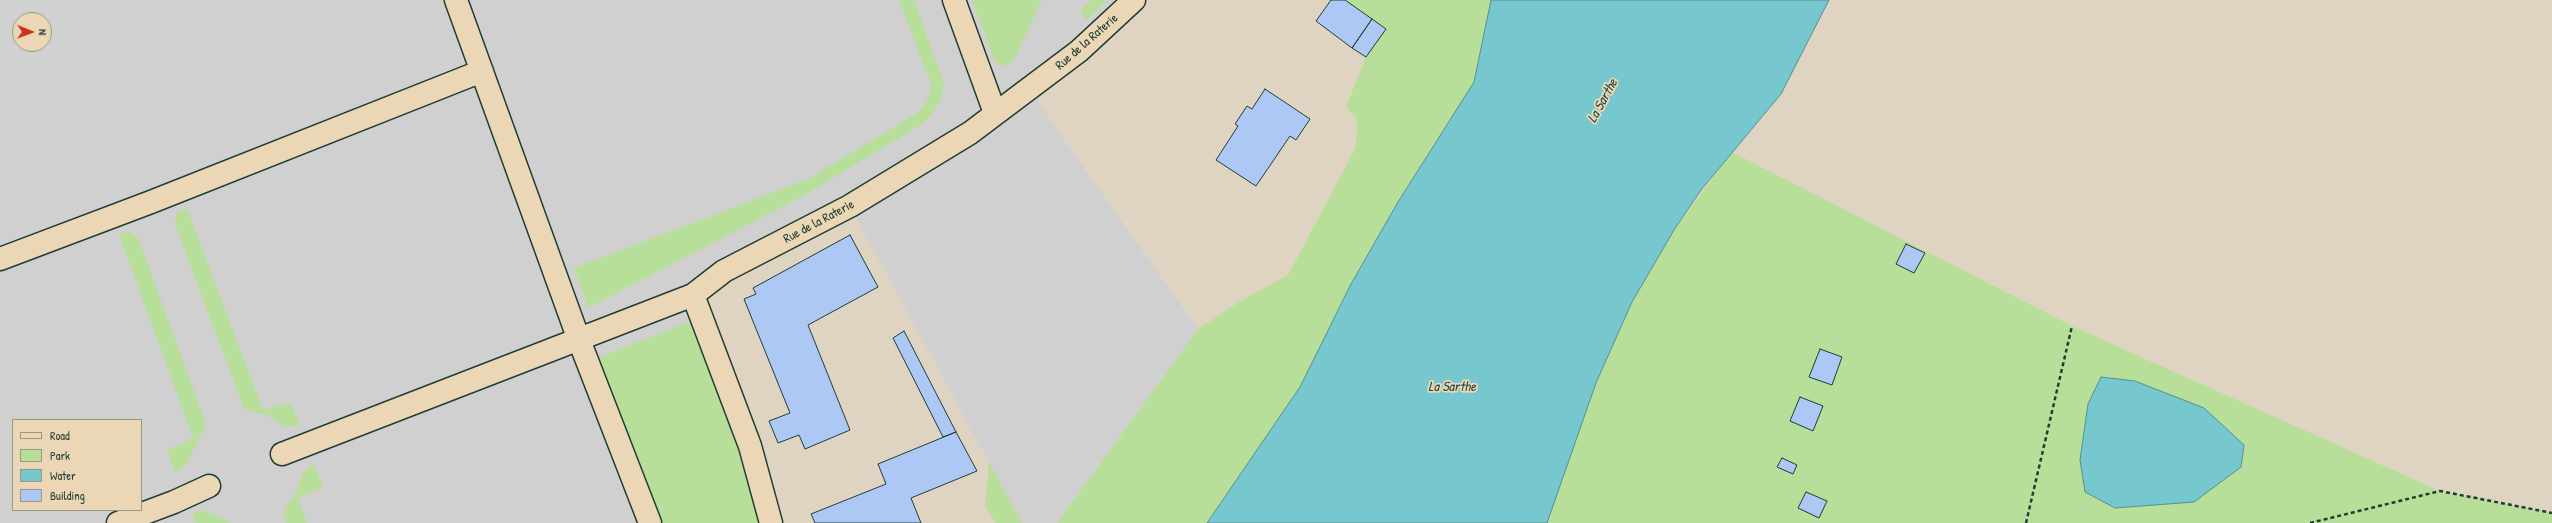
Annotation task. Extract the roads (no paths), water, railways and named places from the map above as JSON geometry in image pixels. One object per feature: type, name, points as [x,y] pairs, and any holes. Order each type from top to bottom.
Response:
[{"type":"street","points":[[456,0],[579,340],[650,523]]},
{"type":"street","points":[[954,0],[995,113]]},
{"type":"street","name":"Rue de la Raterie","points":[[282,454],[693,295],[724,271],[850,206],[970,133],[995,113],[1031,89],[1079,51],[1134,0]]},
{"type":"street","points":[[0,259],[151,202],[482,71]]},
{"type":"street","points":[[693,295],[750,446],[771,523]]},
{"type":"street","points":[[118,523],[174,502],[209,486]]},
{"type":"water","name":"La Sarthe","points":[[1491,0],[1829,0],[1781,94],[1701,190],[1674,230],[1632,302],[1596,383],[1547,523],[1207,523],[1300,387],[1351,284],[1398,202],[1474,82]]},
{"type":"water","points":[[2101,377],[2135,381],[2204,408],[2244,445],[2241,467],[2194,502],[2115,508],[2085,492],[2080,460],[2088,404]]}]
